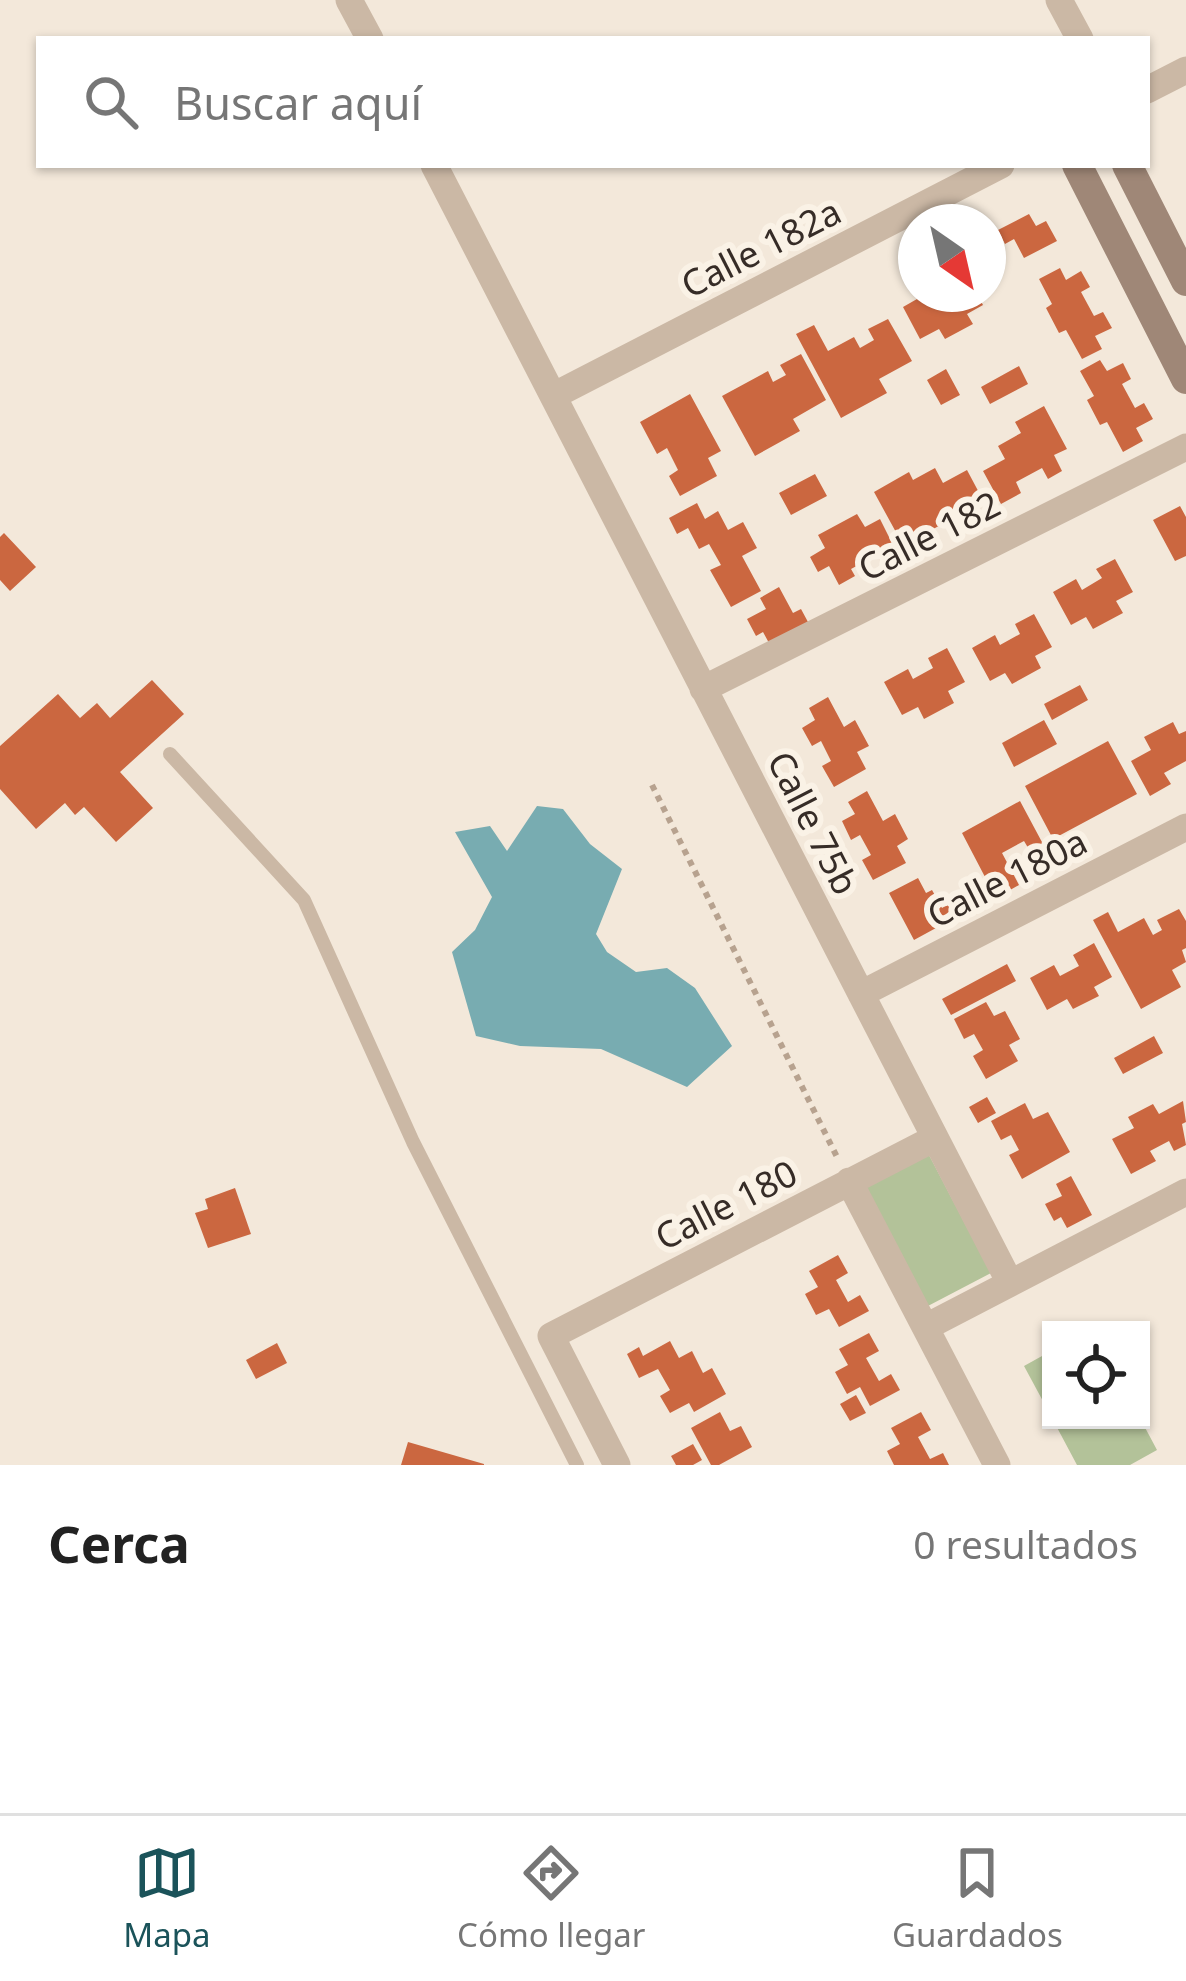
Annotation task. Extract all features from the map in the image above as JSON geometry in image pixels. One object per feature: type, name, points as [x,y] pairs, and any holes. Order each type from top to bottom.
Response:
[{"type":"main road","points":[[1079,168],[1186,379]]},
{"type":"main road","points":[[1129,168],[1186,280]]},
{"type":"street","points":[[350,0],[368,36]]},
{"type":"street","points":[[1059,0],[1078,36]]},
{"type":"street","points":[[1150,88],[1186,70]]},
{"type":"street","name":"Calle 75b","points":[[436,168],[1010,1283]]},
{"type":"street","name":"Calle 182a","points":[[553,396],[995,168]]},
{"type":"street","name":"Calle 182","points":[[704,688],[1186,447]]},
{"type":"street","name":"Calle 180a","points":[[861,994],[1186,827]]},
{"type":"street","name":"Calle 180","points":[[617,1465],[551,1336],[935,1138]]},
{"type":"street","points":[[849,1181],[997,1465]]},
{"type":"street","points":[[928,1327],[1186,1192]]},
{"type":"lane","points":[[170,754],[304,900],[413,1142],[577,1465]]},
{"type":"path","points":[[652,785],[849,1181]]},
{"type":"green space","points":[[929,1155],[991,1273],[926,1307],[865,1188]]},
{"type":"green space","points":[[1042,1356],[1042,1399],[1024,1366]]},
{"type":"green space","points":[[1058,1429],[1146,1429],[1157,1450],[1130,1465],[1077,1465]]},
{"type":"water","points":[[537,806],[563,809],[590,844],[622,869],[596,934],[607,952],[636,972],[667,968],[695,988],[732,1046],[687,1087],[601,1049],[520,1046],[476,1036],[452,952],[475,930],[492,897],[455,832],[490,826],[507,851]]},
{"type":"building","points":[[1029,214],[1036,226],[1046,221],[1057,241],[1024,258],[1014,239],[1006,243],[1006,226]]},
{"type":"building","points":[[1060,268],[1066,280],[1081,271],[1090,287],[1081,292],[1094,316],[1103,312],[1112,328],[1095,336],[1102,349],[1082,359],[1066,330],[1059,333],[1046,308],[1052,304],[1039,279]]},
{"type":"building","points":[[906,312],[971,312],[967,314],[973,324],[945,339],[939,329],[920,339]]},
{"type":"building","points":[[888,319],[912,361],[879,379],[887,393],[841,418],[796,334],[814,325],[828,351],[854,337],[860,348],[874,340],[868,329]]},
{"type":"building","points":[[801,354],[826,400],[793,419],[800,431],[755,456],[722,396],[768,371],[773,382],[786,375],[780,365]]},
{"type":"building","points":[[1100,360],[1107,371],[1123,363],[1131,379],[1122,384],[1135,408],[1144,403],[1153,419],[1136,428],[1143,441],[1123,452],[1107,422],[1100,425],[1087,400],[1094,396],[1080,371]]},
{"type":"building","points":[[1019,366],[1028,384],[990,404],[981,387]]},
{"type":"building","points":[[946,369],[960,395],[941,405],[927,380]]},
{"type":"building","points":[[690,394],[721,451],[708,458],[717,476],[680,496],[669,476],[678,470],[667,448],[657,454],[640,422]]},
{"type":"building","points":[[1044,406],[1067,449],[1054,455],[1062,471],[1048,479],[1042,468],[1016,482],[1021,493],[1001,504],[983,471],[1005,459],[998,446],[1021,433],[1015,422]]},
{"type":"building","points":[[935,468],[943,483],[967,470],[984,502],[903,545],[874,492],[909,472],[913,480]]},
{"type":"building","points":[[815,474],[827,496],[791,515],[779,493]]},
{"type":"building","points":[[697,503],[705,519],[718,511],[728,530],[743,522],[757,548],[742,556],[761,591],[731,607],[710,570],[721,565],[709,544],[699,549],[688,528],[677,534],[669,518]]},
{"type":"building","points":[[1180,506],[1186,517],[1186,556],[1175,561],[1153,520]]},
{"type":"building","points":[[857,514],[865,527],[880,519],[897,553],[881,562],[877,555],[851,569],[855,576],[839,585],[829,566],[818,572],[810,557],[825,548],[818,535]]},
{"type":"building","points":[[4,533],[36,567],[10,591],[0,580],[0,537]]},
{"type":"building","points":[[1115,559],[1133,592],[1116,601],[1123,613],[1093,629],[1086,617],[1071,625],[1053,592],[1076,579],[1082,590],[1102,578],[1096,569]]},
{"type":"building","points":[[779,587],[793,613],[801,609],[808,622],[769,643],[763,632],[756,636],[747,619],[766,609],[760,598]]},
{"type":"building","points":[[1034,614],[1052,647],[1035,656],[1041,668],[1012,684],[1005,673],[990,681],[972,648],[995,635],[1000,645],[1020,634],[1015,624]]},
{"type":"building","points":[[947,648],[965,682],[948,691],[954,703],[924,719],[918,707],[902,715],[884,682],[908,669],[913,679],[933,668],[928,658]]},
{"type":"building","points":[[152,680],[184,714],[120,772],[153,808],[116,842],[84,807],[75,815],[65,803],[36,829],[0,789],[0,746],[58,694],[80,718],[97,703],[110,718]]},
{"type":"building","points":[[1080,685],[1088,700],[1052,720],[1044,704]]},
{"type":"building","points":[[828,697],[844,727],[855,720],[869,746],[857,752],[866,769],[834,787],[822,766],[831,761],[821,741],[812,746],[802,728],[815,720],[809,708]]},
{"type":"building","points":[[1044,720],[1057,744],[1014,767],[1002,743]]},
{"type":"building","points":[[1173,722],[1179,734],[1186,731],[1186,761],[1164,773],[1171,784],[1150,796],[1131,761],[1151,750],[1144,737]]},
{"type":"building","points":[[1108,741],[1137,794],[1053,839],[1025,786]]},
{"type":"building","points":[[867,791],[883,821],[895,814],[908,839],[897,846],[906,863],[873,880],[862,860],[871,855],[860,835],[851,840],[842,821],[855,814],[848,802]]},
{"type":"building","points":[[1020,801],[1043,844],[1030,851],[1024,841],[1002,853],[1019,885],[996,898],[962,833]]},
{"type":"building","points":[[918,878],[926,893],[932,890],[942,908],[951,903],[958,916],[914,940],[889,893]]},
{"type":"building","points":[[1179,909],[1186,921],[1186,948],[1182,950],[1186,962],[1172,970],[1181,987],[1141,1009],[1093,920],[1108,912],[1118,932],[1144,918],[1153,935],[1162,930],[1157,920]]},
{"type":"building","points":[[1094,943],[1112,977],[1094,987],[1099,996],[1073,1009],[1067,999],[1047,1010],[1030,978],[1054,965],[1060,976],[1079,966],[1073,955]]},
{"type":"building","points":[[1007,964],[1016,981],[951,1015],[942,999]]},
{"type":"building","points":[[986,1002],[994,1016],[1005,1011],[1020,1039],[1009,1045],[1018,1061],[986,1079],[973,1056],[983,1050],[974,1034],[964,1039],[954,1019]]},
{"type":"building","points":[[1154,1036],[1163,1053],[1123,1074],[1114,1058]]},
{"type":"building","points":[[987,1097],[996,1113],[978,1123],[969,1107]]},
{"type":"building","points":[[1183,1101],[1186,1145],[1174,1151],[1169,1141],[1150,1151],[1156,1161],[1131,1174],[1112,1139],[1134,1128],[1128,1117],[1153,1104],[1159,1114]]},
{"type":"building","points":[[1025,1103],[1033,1119],[1048,1112],[1070,1152],[1022,1179],[1009,1155],[1019,1150],[1011,1135],[1001,1140],[991,1121]]},
{"type":"building","points":[[1071,1176],[1092,1215],[1067,1228],[1061,1217],[1054,1221],[1045,1204],[1062,1196],[1056,1184]]},
{"type":"building","points":[[235,1188],[251,1234],[208,1248],[195,1213],[208,1209],[205,1199]]},
{"type":"building","points":[[838,1255],[848,1273],[836,1280],[848,1302],[860,1295],[869,1311],[839,1327],[829,1309],[816,1315],[805,1294],[818,1287],[809,1271]]},
{"type":"building","points":[[869,1333],[879,1351],[866,1358],[879,1381],[891,1374],[900,1390],[870,1406],[860,1387],[847,1394],[835,1372],[848,1365],[839,1349]]},
{"type":"building","points":[[670,1341],[679,1358],[692,1351],[703,1373],[712,1368],[726,1394],[694,1412],[689,1403],[670,1413],[660,1396],[670,1390],[658,1369],[639,1378],[627,1354],[639,1347],[643,1356]]},
{"type":"building","points":[[277,1343],[287,1363],[256,1379],[246,1360]]},
{"type":"building","points":[[856,1395],[866,1413],[850,1421],[840,1404]]},
{"type":"building","points":[[720,1412],[730,1431],[741,1426],[752,1447],[711,1465],[691,1428]]},
{"type":"building","points":[[921,1412],[931,1430],[918,1437],[930,1459],[943,1453],[949,1465],[894,1465],[887,1451],[900,1444],[891,1428]]},
{"type":"building","points":[[408,1442],[484,1464],[484,1465],[401,1465]]},
{"type":"building","points":[[693,1444],[702,1460],[676,1465],[671,1456]]}]
